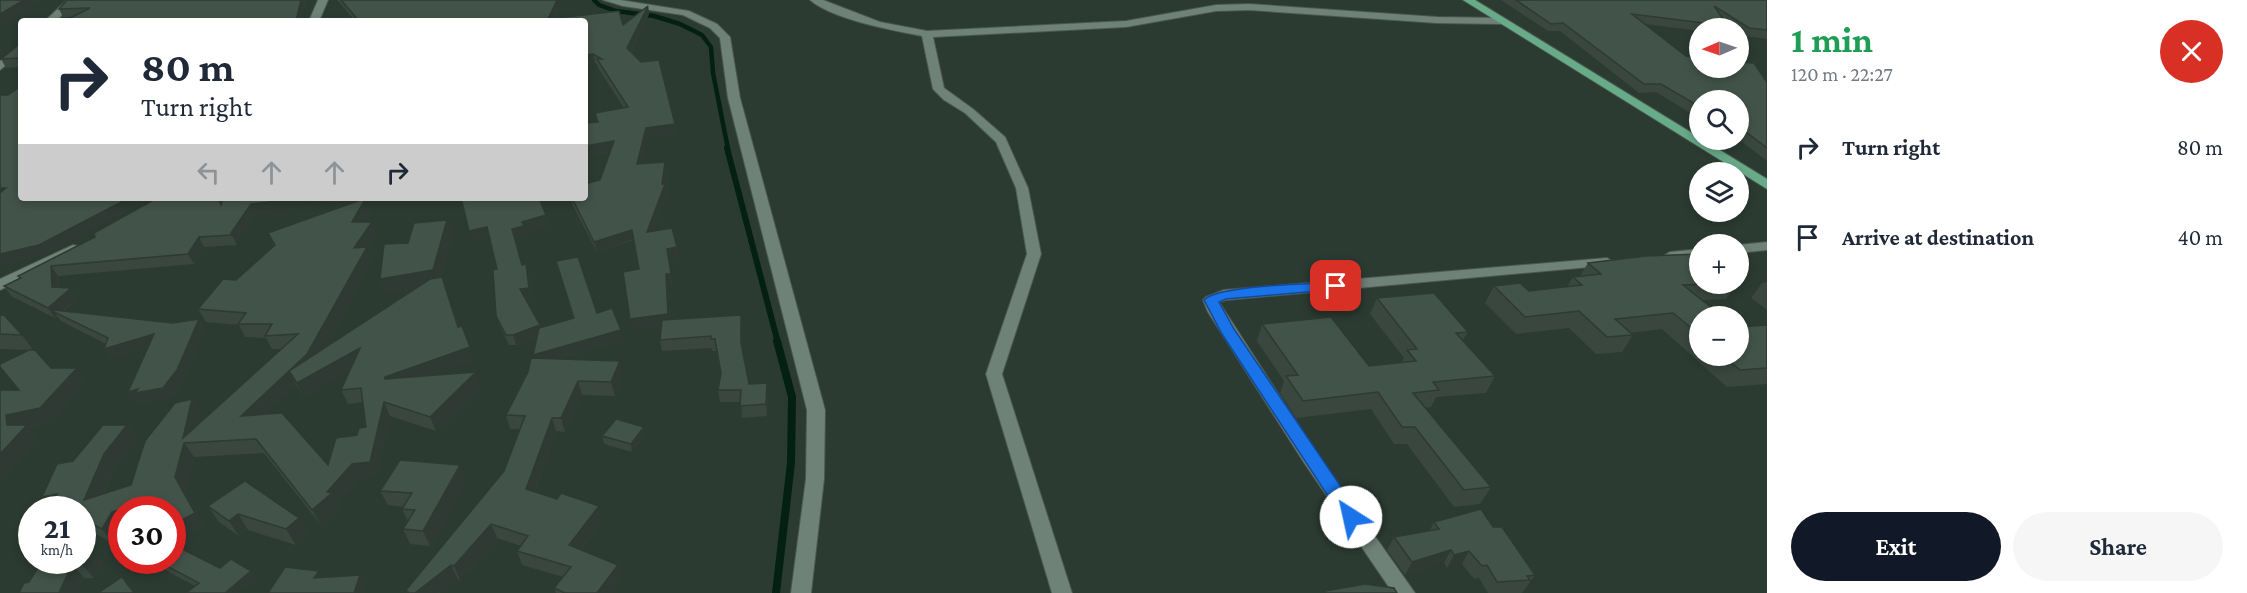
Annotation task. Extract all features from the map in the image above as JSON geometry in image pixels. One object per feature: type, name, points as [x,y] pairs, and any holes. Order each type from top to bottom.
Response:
[{"type":"main road","points":[[1468,0],[1767,185]]},
{"type":"street","points":[[53,18],[72,0]]},
{"type":"street","points":[[315,18],[323,0]]},
{"type":"street","points":[[608,0],[623,4],[670,9],[719,29],[725,37],[734,98],[772,252],[816,410],[815,479],[801,593]]},
{"type":"street","points":[[815,0],[878,24],[927,34],[1126,24],[1216,8],[1250,7],[1437,20],[1500,21]]},
{"type":"street","points":[[927,34],[939,89],[948,98],[969,111],[1001,140],[1022,188],[1034,254],[994,374],[1062,593]]},
{"type":"street","points":[[0,67],[18,50]]},
{"type":"street","points":[[0,285],[85,244]]},
{"type":"street","points":[[1749,248],[1767,246]]},
{"type":"street","points":[[1653,258],[1689,254]]},
{"type":"street","points":[[1405,593],[1311,459],[1216,312],[1211,300],[1224,295],[1618,261]]},
{"type":"building","points":[[0,0],[24,0],[0,14]]},
{"type":"building","points":[[67,0],[301,0],[297,18],[70,18],[90,8],[59,9]]},
{"type":"building","points":[[341,0],[557,0],[548,18],[356,18]]},
{"type":"building","points":[[1516,0],[1767,0],[1767,30],[1749,28],[1749,18],[1733,18],[1714,6],[1722,18],[1689,18],[1689,21],[1632,14],[1689,56],[1689,78],[1749,78],[1749,63],[1754,63],[1767,81],[1767,148],[1749,134],[1749,90],[1689,90],[1689,101],[1661,84],[1644,84],[1563,23],[1551,24]]},
{"type":"building","points":[[648,6],[627,48],[641,62],[659,60],[675,124],[646,128],[637,164],[665,162],[662,184],[665,184],[647,232],[672,228],[677,247],[667,249],[671,274],[666,274],[668,314],[630,319],[623,272],[639,269],[632,230],[594,242],[574,201],[588,201],[588,183],[600,180],[614,141],[588,145],[588,123],[598,122],[595,113],[628,107],[597,59],[602,59],[593,54],[588,55],[588,18],[557,18],[619,11],[623,25]]},
{"type":"building","points":[[18,43],[18,58],[1,59]]},
{"type":"building","points":[[18,88],[18,201],[123,201],[39,245],[0,254],[0,193],[6,188],[0,188],[0,95],[8,95]]},
{"type":"building","points":[[152,201],[219,201],[221,205],[222,201],[276,201],[251,204],[231,233],[232,235],[199,237],[188,254],[51,266],[52,287],[71,288],[48,308],[4,286],[21,278],[18,276],[95,237],[94,233]]},
{"type":"building","points":[[358,201],[364,201],[352,222],[372,222],[354,248],[367,247],[307,354],[241,416],[282,413],[328,465],[336,438],[357,435],[359,428],[366,427],[361,388],[341,390],[360,348],[297,383],[289,371],[430,279],[442,277],[458,327],[462,326],[470,347],[385,377],[385,379],[476,372],[430,417],[384,402],[370,462],[352,464],[327,492],[332,493],[312,510],[256,439],[184,443],[175,477],[186,496],[108,496],[108,519],[102,529],[96,526],[96,496],[131,485],[145,441],[175,403],[192,399],[183,438],[298,334],[265,336],[272,324],[238,324],[246,313],[198,309],[223,279],[236,280],[275,245],[268,233]]},
{"type":"building","points":[[462,201],[540,201],[546,215],[522,222],[524,226],[512,229],[522,265],[526,264],[529,288],[520,289],[540,325],[513,335],[506,335],[496,316],[493,270],[497,269],[487,227],[469,231]]},
{"type":"building","points":[[447,220],[433,270],[380,279],[384,244],[408,243],[414,223]]},
{"type":"building","points":[[1689,254],[1689,285],[1683,285],[1689,290],[1689,294],[1694,294],[1709,306],[1689,306],[1689,326],[1673,313],[1615,319],[1633,335],[1607,337],[1579,311],[1525,317],[1494,286],[1520,283],[1529,291],[1582,285],[1573,277],[1601,274],[1588,263],[1645,256]]},
{"type":"building","points":[[578,257],[597,313],[612,308],[621,330],[533,355],[539,328],[574,318],[556,261]]},
{"type":"building","points":[[1434,293],[1468,332],[1456,333],[1495,376],[1433,382],[1439,390],[1413,393],[1491,487],[1464,490],[1415,427],[1402,427],[1378,392],[1303,401],[1286,376],[1298,375],[1262,324],[1331,317],[1369,366],[1416,361],[1407,350],[1417,349],[1377,298]]},
{"type":"building","points":[[54,310],[173,323],[199,319],[177,370],[163,388],[135,393],[138,389],[128,392],[154,334],[104,349],[108,338]]},
{"type":"building","points":[[0,315],[4,315],[22,335],[0,334]]},
{"type":"building","points":[[741,315],[741,343],[749,384],[767,383],[766,404],[740,406],[741,390],[718,390],[721,373],[715,339],[711,339],[711,336],[660,340],[662,320]]},
{"type":"building","points":[[1767,325],[1767,368],[1740,370],[1735,366],[1749,366],[1749,326]]},
{"type":"building","points":[[29,350],[35,350],[51,368],[77,368],[40,408],[6,415],[7,425],[27,425],[0,454],[0,390],[19,390],[0,364]]},
{"type":"building","points":[[531,358],[620,361],[611,382],[578,381],[561,418],[552,418],[526,489],[557,499],[561,493],[599,506],[569,545],[618,565],[597,593],[565,593],[554,588],[571,567],[517,551],[528,536],[491,524],[454,566],[451,565],[415,593],[409,593],[406,590],[504,471],[525,416],[506,415],[528,372]]},
{"type":"building","points":[[616,419],[644,427],[631,444],[602,436]]},
{"type":"building","points":[[103,425],[127,425],[104,454],[86,496],[56,496],[57,494],[42,496],[57,464],[73,461]]},
{"type":"building","points":[[400,460],[460,465],[423,531],[403,529],[415,510],[402,509],[412,493],[380,491]]},
{"type":"building","points":[[245,481],[299,518],[286,529],[238,514],[229,521],[208,506]]},
{"type":"building","points":[[186,497],[195,513],[186,518]]},
{"type":"building","points":[[1481,509],[1493,527],[1502,527],[1535,575],[1527,576],[1530,580],[1497,582],[1487,565],[1482,566],[1469,551],[1454,555],[1451,550],[1412,562],[1394,537],[1439,529],[1434,522]]},
{"type":"building","points":[[186,551],[220,568],[231,559],[251,571],[225,593],[186,593],[199,583],[182,574],[186,574]]},
{"type":"building","points":[[285,567],[319,571],[314,578],[360,575],[354,593],[268,593]]},
{"type":"building","points":[[34,574],[68,574],[59,593],[19,593],[24,583],[29,582]]},
{"type":"building","points":[[122,577],[134,593],[98,593]]},
{"type":"building","points":[[1365,584],[1394,588],[1397,593],[1326,593],[1325,591]]},
{"type":"waterway","points":[[594,0],[599,5],[616,11],[654,16],[680,24],[702,35],[711,47],[713,73],[728,149]]},
{"type":"waterway","points":[[727,148],[778,343]]},
{"type":"waterway","points":[[776,593],[791,463],[792,397],[777,341]]},
{"type":"route","points":[[1336,286],[1224,295],[1211,300],[1227,331],[1351,517]]}]
